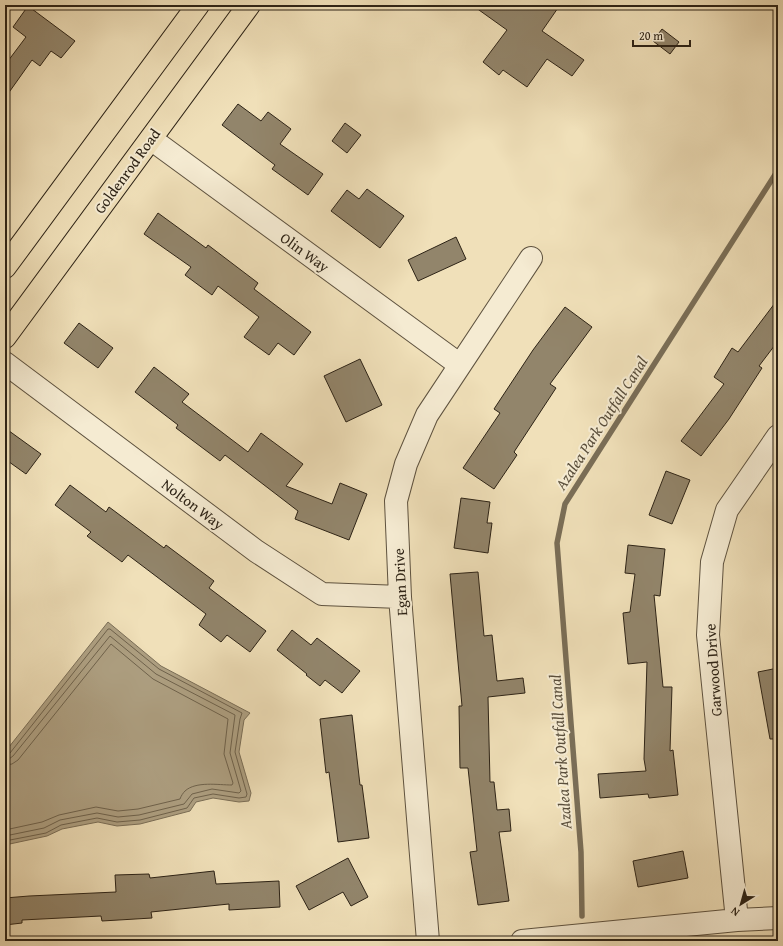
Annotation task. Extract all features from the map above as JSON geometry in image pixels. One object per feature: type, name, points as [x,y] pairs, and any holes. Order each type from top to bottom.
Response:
[{"type":"main road","points":[[5,267],[198,5]]},
{"type":"main road","name":"Goldenrod Road","points":[[5,337],[249,5]]},
{"type":"street","name":"Olin Way","points":[[151,139],[460,365]]},
{"type":"street","name":"Egan Drive","points":[[428,941],[400,597],[396,501],[406,464],[427,415],[531,258]]},
{"type":"street","name":"Nolton Way","points":[[5,363],[256,551],[322,594],[400,597]]},
{"type":"street","name":"Garwood Drive","points":[[737,920],[708,635],[712,562],[726,510],[778,436]]},
{"type":"street","points":[[522,941],[737,920],[778,918]]},
{"type":"water","points":[[108,622],[161,666],[250,713],[244,720],[239,752],[251,793],[249,801],[239,802],[213,798],[196,802],[190,811],[140,824],[117,826],[98,822],[62,829],[47,836],[5,845],[5,752]]},
{"type":"building","points":[[472,5],[560,5],[542,31],[584,60],[572,76],[547,59],[527,87],[503,70],[499,75],[483,62],[507,30]]},
{"type":"building","points":[[28,6],[75,41],[61,58],[51,51],[40,66],[32,60],[5,98],[5,65],[26,37],[13,27]]},
{"type":"building","points":[[662,29],[679,42],[670,54],[653,41]]},
{"type":"building","points":[[238,104],[261,121],[268,112],[291,129],[280,144],[323,174],[308,195],[272,169],[275,165],[222,125]]},
{"type":"building","points":[[345,123],[361,135],[347,153],[332,141]]},
{"type":"building","points":[[367,189],[404,216],[380,248],[331,211],[347,190],[359,199]]},
{"type":"building","points":[[158,213],[206,248],[208,245],[258,283],[254,289],[311,332],[294,355],[278,343],[269,355],[244,337],[259,317],[218,286],[212,295],[185,275],[191,267],[144,234]]},
{"type":"building","points":[[456,237],[466,259],[418,281],[408,260]]},
{"type":"building","points":[[778,299],[778,341],[759,366],[762,368],[729,419],[701,456],[681,441],[724,384],[714,377],[732,348],[738,352]]},
{"type":"building","points":[[565,307],[592,327],[550,384],[556,388],[514,452],[517,455],[494,489],[463,468],[500,413],[494,409],[533,350]]},
{"type":"building","points":[[79,323],[113,348],[98,368],[64,343]]},
{"type":"building","points":[[360,359],[382,405],[346,422],[324,376]]},
{"type":"building","points":[[154,367],[189,394],[182,402],[248,452],[261,433],[303,464],[286,486],[332,504],[340,483],[367,494],[349,540],[295,519],[298,511],[225,455],[220,461],[176,428],[178,425],[135,392]]},
{"type":"building","points":[[5,428],[41,454],[26,474],[5,459]]},
{"type":"building","points":[[666,471],[690,480],[672,524],[649,515]]},
{"type":"building","points":[[70,485],[106,512],[109,507],[164,548],[166,545],[214,581],[209,588],[266,631],[250,652],[227,635],[221,642],[199,625],[206,614],[128,555],[122,562],[87,536],[91,532],[55,505]]},
{"type":"building","points":[[461,498],[490,502],[487,523],[492,523],[488,553],[454,548]]},
{"type":"building","points":[[628,545],[665,549],[660,596],[654,595],[663,687],[672,687],[670,751],[673,750],[678,795],[649,798],[648,794],[600,798],[598,774],[646,771],[644,759],[647,662],[628,664],[623,613],[630,612],[635,574],[625,573]]},
{"type":"building","points":[[478,572],[484,636],[492,635],[497,681],[523,678],[525,693],[488,697],[490,782],[494,782],[497,810],[509,809],[511,831],[499,832],[509,901],[478,905],[470,852],[477,851],[468,768],[460,768],[459,706],[462,706],[450,574]]},
{"type":"building","points":[[292,630],[311,645],[317,638],[360,671],[342,693],[325,680],[320,686],[277,650]]},
{"type":"building","points":[[778,668],[778,739],[770,739],[758,672]]},
{"type":"building","points":[[352,715],[360,785],[362,785],[369,838],[338,842],[329,772],[326,773],[320,719]]},
{"type":"building","points":[[683,851],[688,878],[638,887],[633,861]]},
{"type":"building","points":[[348,858],[368,897],[351,906],[343,892],[309,910],[296,886]]},
{"type":"building","points":[[214,871],[216,884],[279,881],[280,907],[229,910],[229,904],[151,912],[152,918],[102,921],[101,916],[22,920],[22,923],[5,925],[5,898],[116,892],[115,875],[149,874],[150,878]]},
{"type":"waterway","name":"Azalea Park Outfall Canal","points":[[582,916],[581,852],[557,543],[565,504],[778,170]]}]
